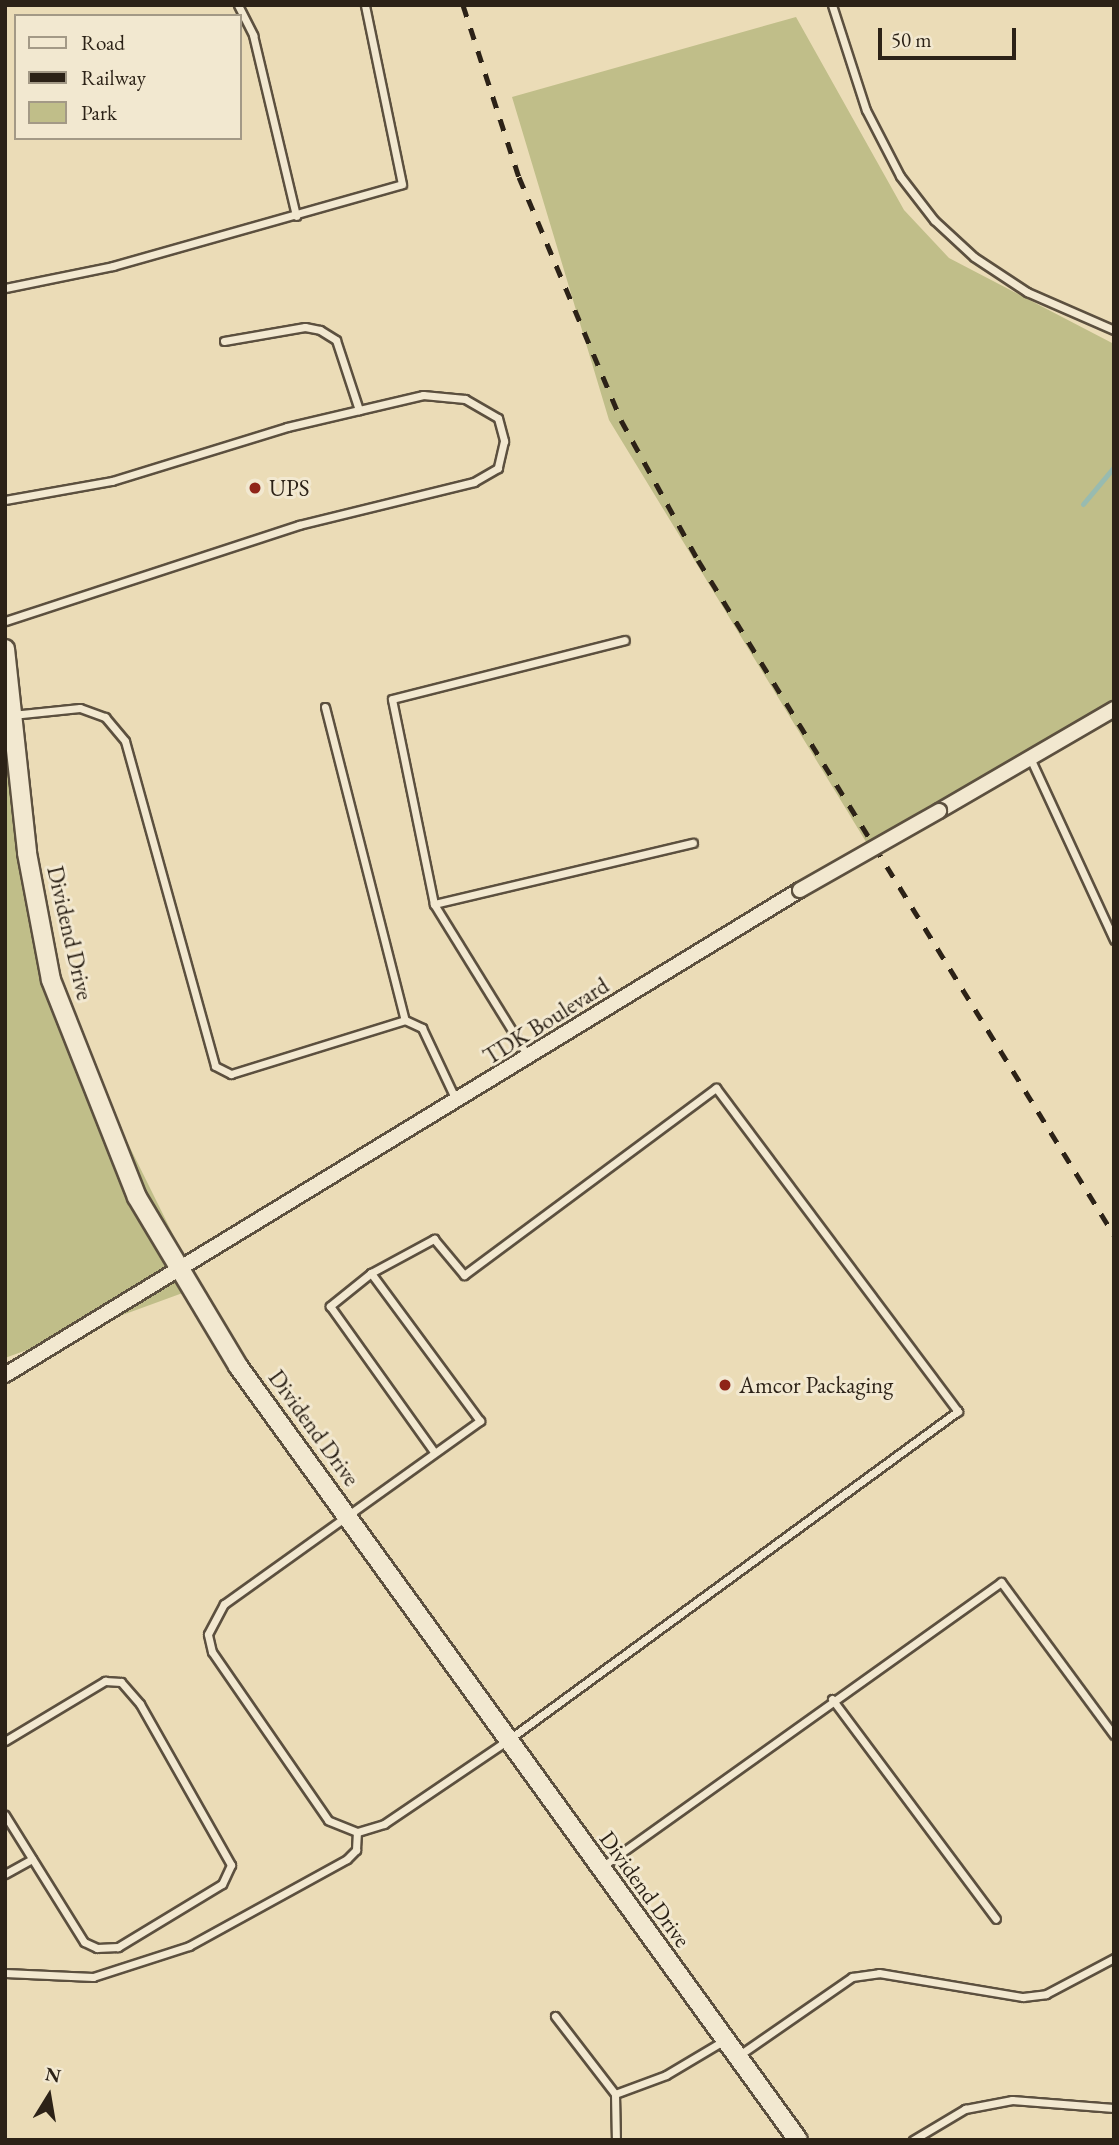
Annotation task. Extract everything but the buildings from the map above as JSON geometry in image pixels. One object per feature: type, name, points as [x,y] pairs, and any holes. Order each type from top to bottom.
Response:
[{"type":"street","name":"Dividend Drive","points":[[5,649],[27,853],[51,980],[136,1197],[230,1354],[798,2140]]},
{"type":"street","name":"TDK Boulevard","points":[[5,1376],[177,1268],[529,1059],[800,890],[1031,760],[1114,709]]},
{"type":"lane","points":[[238,5],[253,35],[296,216]]},
{"type":"lane","points":[[5,288],[296,216],[404,181],[365,5]]},
{"type":"lane","points":[[832,5],[866,110],[900,176],[934,220],[974,257],[1027,292],[1114,330]]},
{"type":"lane","points":[[224,341],[305,327],[320,330],[336,340],[359,410]]},
{"type":"lane","points":[[5,500],[112,481],[359,410],[423,395],[465,399],[498,418],[504,441],[498,468],[474,482],[299,525],[5,621]]},
{"type":"lane","points":[[529,1059],[434,904],[392,699],[625,640]]},
{"type":"lane","points":[[325,707],[405,1020]]},
{"type":"lane","points":[[12,715],[80,708],[105,717],[125,741],[215,1066],[231,1074],[405,1020],[422,1028],[457,1103]]},
{"type":"lane","points":[[1031,760],[1114,940]]},
{"type":"lane","points":[[434,904],[693,843]]},
{"type":"lane","points":[[371,1273],[480,1420],[224,1604],[208,1634],[212,1652],[328,1820],[358,1832],[384,1824],[508,1740],[958,1411],[716,1088],[464,1275],[434,1239],[371,1273],[330,1306],[435,1452]]},
{"type":"lane","points":[[600,1869],[832,1699],[1000,1582],[1114,1735]]},
{"type":"lane","points":[[5,1741],[105,1681],[121,1682],[140,1704],[231,1865],[222,1884],[109,1949],[83,1942],[5,1815]]},
{"type":"lane","points":[[832,1699],[996,1919]]},
{"type":"lane","points":[[5,1973],[93,1977],[189,1946],[346,1859],[356,1850],[358,1832]]},
{"type":"lane","points":[[5,1874],[32,1859]]},
{"type":"lane","points":[[736,2057],[852,1977],[880,1973],[1023,1997],[1046,1994],[1114,1958]]},
{"type":"lane","points":[[555,2016],[615,2094],[616,2140]]},
{"type":"lane","points":[[615,2094],[666,2075],[724,2040]]},
{"type":"lane","points":[[913,2140],[965,2109],[1012,2100],[1114,2108]]},
{"type":"green space","points":[[796,17],[904,210],[949,258],[1114,344],[1114,700],[871,850],[609,420],[512,97]]},
{"type":"green space","points":[[5,622],[58,1002],[199,1287],[5,1358]]},
{"type":"waterway","points":[[1083,504],[1114,467]]},
{"type":"railway","points":[[463,5],[519,177],[621,420],[698,560],[1114,1235]]},
{"type":"place","name":"UPS","points":[[255,488]]},
{"type":"place","name":"Amcor Packaging","points":[[725,1385]]}]
